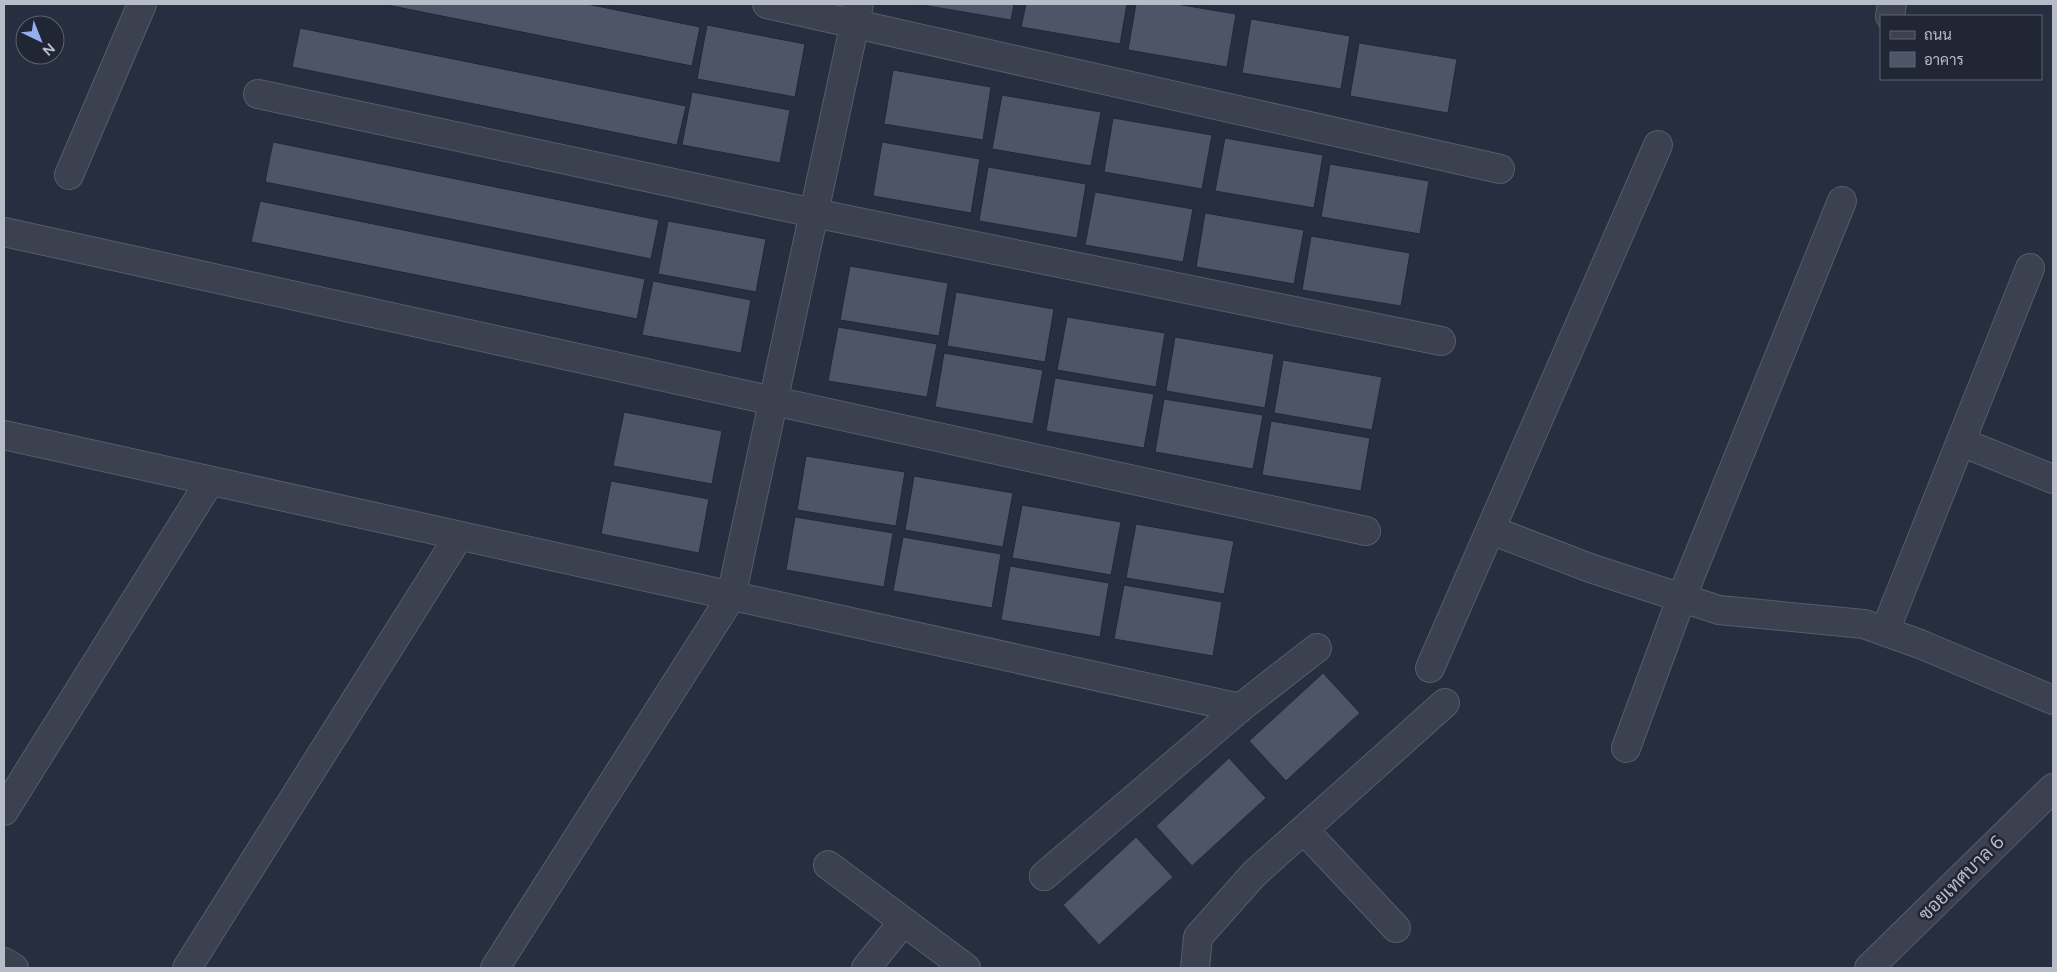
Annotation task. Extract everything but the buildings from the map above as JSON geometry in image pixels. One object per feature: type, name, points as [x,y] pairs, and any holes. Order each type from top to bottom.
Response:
[{"type":"street","points":[[69,175],[142,4]]},
{"type":"street","points":[[767,4],[857,14],[1500,169]]},
{"type":"street","points":[[495,968],[731,597],[857,14]]},
{"type":"street","points":[[258,94],[814,213],[1441,341]]},
{"type":"street","points":[[1430,668],[1492,530],[1658,145]]},
{"type":"street","points":[[1626,748],[1681,599],[1842,201]]},
{"type":"street","points":[[4,232],[1366,531]]},
{"type":"street","points":[[1886,632],[2030,268]]},
{"type":"street","points":[[4,435],[1240,708]]},
{"type":"street","points":[[1961,442],[2053,479]]},
{"type":"street","points":[[4,810],[210,481]]},
{"type":"street","points":[[1492,530],[1590,568],[1719,610],[1864,624],[1920,644],[2053,700]]},
{"type":"street","points":[[187,968],[459,536]]},
{"type":"street","points":[[1044,876],[1240,708],[1318,648]]},
{"type":"street","points":[[1195,968],[1198,937],[1254,874],[1445,703]]},
{"type":"street","name":"ซอยเทศบาล 6","points":[[1869,968],[2053,788]]},
{"type":"street","points":[[1304,830],[1396,928]]},
{"type":"street","points":[[828,865],[966,968]]},
{"type":"street","points":[[866,968],[903,922]]}]
